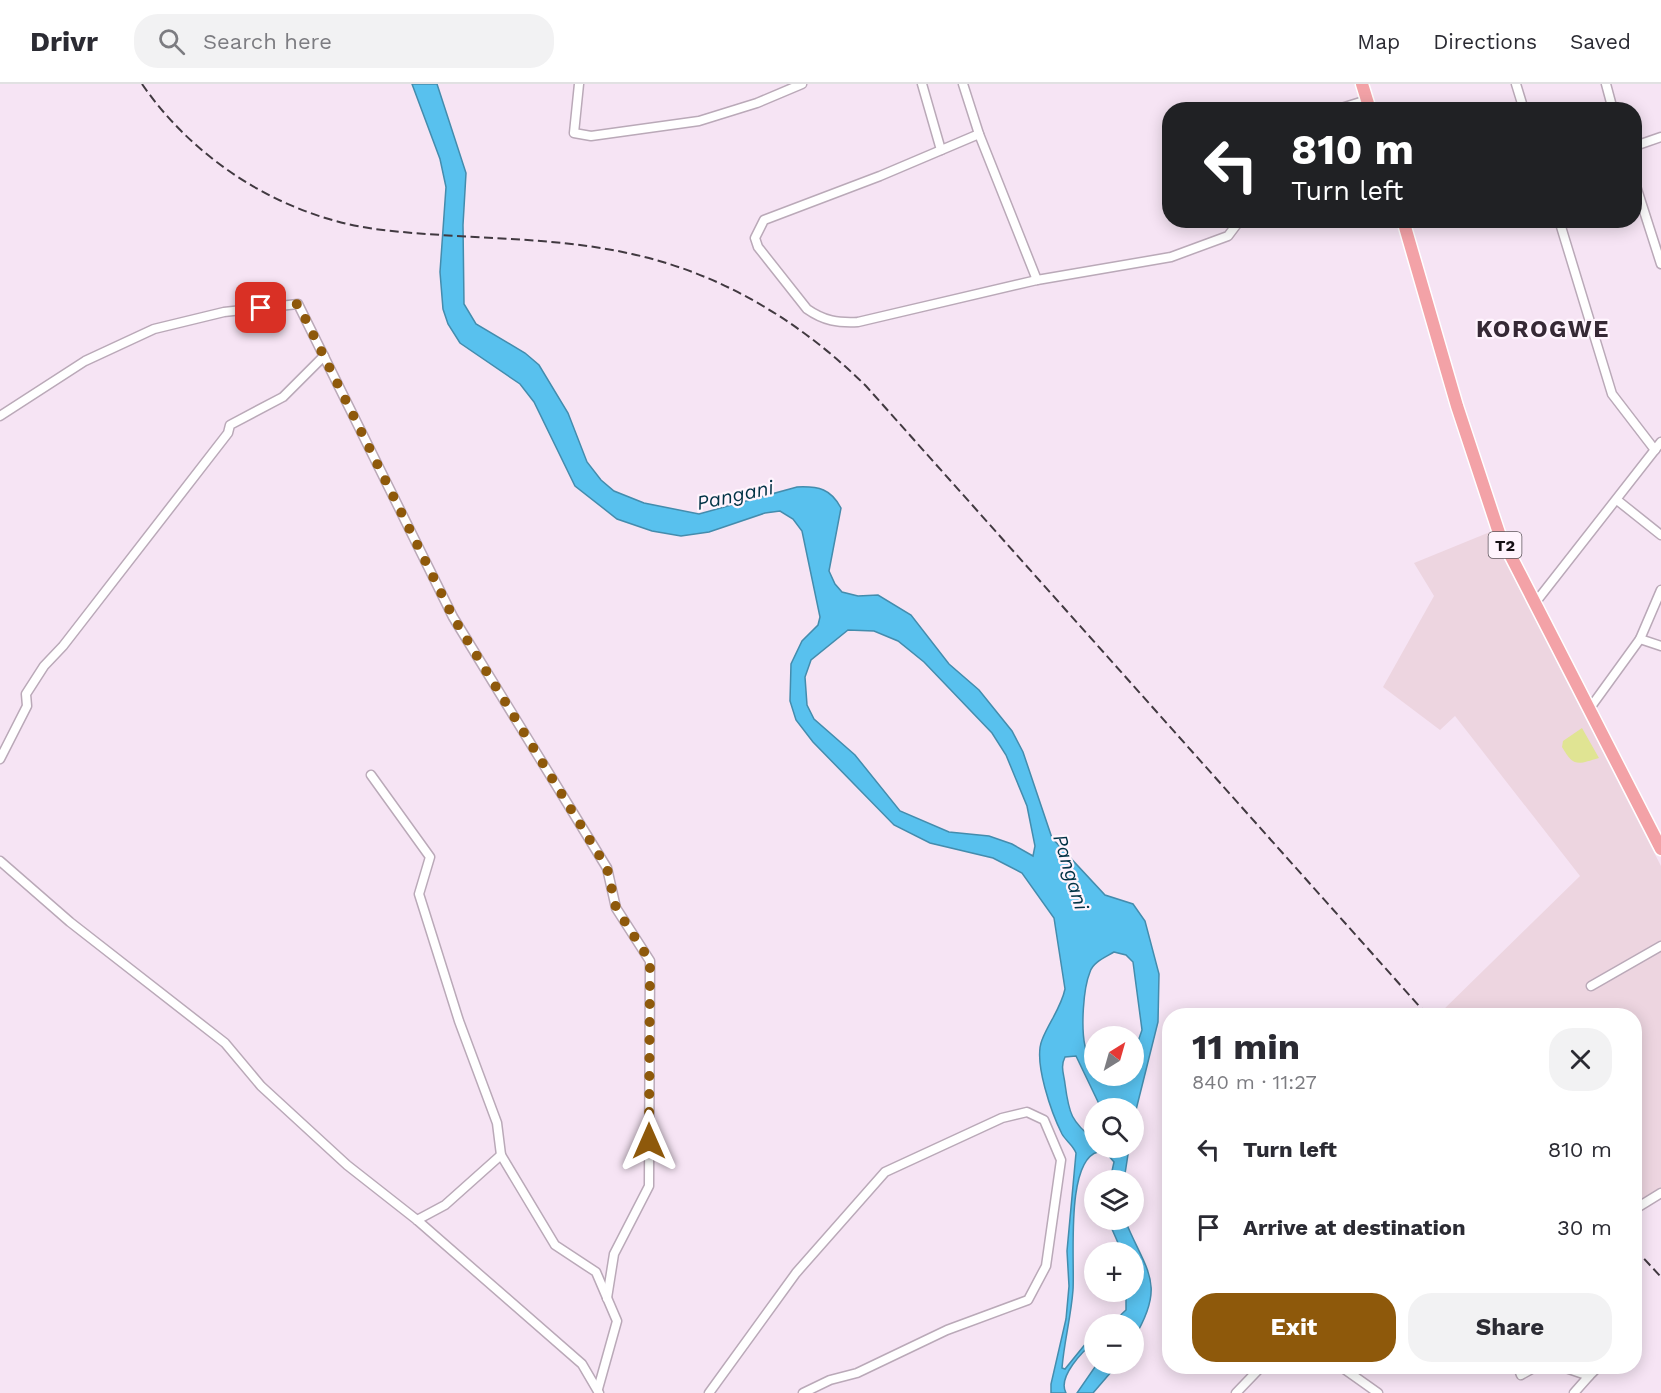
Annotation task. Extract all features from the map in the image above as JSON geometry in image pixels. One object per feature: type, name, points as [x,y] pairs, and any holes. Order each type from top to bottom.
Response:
[{"type":"highway","points":[[1362,84],[1368,102]]},
{"type":"highway","name":"T2","points":[[1405,228],[1457,406],[1499,532],[1661,849]]},
{"type":"street","points":[[579,84],[574,133],[591,136],[699,121],[757,103],[802,84]]},
{"type":"street","points":[[922,84],[941,150]]},
{"type":"street","points":[[963,84],[979,134],[1037,280]]},
{"type":"street","points":[[1516,84],[1522,102]]},
{"type":"street","points":[[1606,84],[1611,102]]},
{"type":"street","points":[[979,134],[764,220],[755,237],[758,247],[807,309],[817,316],[836,323],[858,322],[1037,280],[1171,257],[1228,236],[1234,228]]},
{"type":"street","points":[[1642,144],[1661,137]]},
{"type":"street","points":[[1642,205],[1661,264]]},
{"type":"street","points":[[1561,228],[1612,394],[1655,450]]},
{"type":"street","points":[[0,416],[61,375],[154,329],[224,312],[298,304],[453,617],[607,868],[616,908],[650,961],[649,1186],[614,1254],[607,1298]]},
{"type":"street","points":[[0,759],[27,706],[26,694],[44,666],[63,646],[228,433],[230,425],[283,397],[324,356]]},
{"type":"street","points":[[1535,603],[1661,442]]},
{"type":"street","points":[[1617,500],[1661,535]]},
{"type":"street","points":[[1590,708],[1640,639],[1661,590]]},
{"type":"street","points":[[1640,639],[1661,646]]},
{"type":"street","points":[[371,775],[430,857],[419,894],[459,1021],[497,1123],[501,1155],[555,1245],[588,1264],[596,1272],[617,1321],[599,1391]]},
{"type":"street","points":[[0,861],[70,922],[225,1043],[269,1094],[347,1165],[417,1220],[582,1364],[599,1391]]},
{"type":"street","points":[[1591,986],[1661,946]]},
{"type":"street","points":[[709,1393],[796,1273],[885,1172],[1002,1118],[1027,1112],[1044,1120],[1061,1160],[1046,1266],[1028,1300],[947,1330],[857,1372],[830,1380],[803,1393]]},
{"type":"street","points":[[417,1220],[445,1205],[501,1155]]},
{"type":"street","points":[[1642,1205],[1661,1193]]},
{"type":"street","points":[[1236,1393],[1254,1374]]},
{"type":"street","points":[[1351,1374],[1378,1393]]},
{"type":"street","points":[[1578,1392],[1589,1376],[1583,1374]]},
{"type":"shaded area","points":[[1490,532],[1661,866],[1661,1189],[1642,1200],[1642,1008],[1445,1008],[1580,876],[1455,716],[1440,730],[1383,687],[1434,596],[1414,563]]},
{"type":"green space","points":[[1582,728],[1599,758],[1577,763],[1562,747],[1563,741]]},
{"type":"water","name":"Pangani","points":[[412,84],[437,84],[466,173],[463,225],[464,304],[476,324],[525,353],[539,365],[568,413],[587,462],[601,480],[614,491],[644,503],[699,514],[797,487],[818,488],[833,497],[841,508],[829,571],[835,584],[842,592],[858,596],[878,595],[911,615],[949,664],[979,690],[1012,731],[1023,752],[1052,838],[1105,895],[1133,904],[1145,921],[1159,974],[1158,1022],[1144,1078],[1144,1026],[1141,1026],[1133,962],[1126,955],[1114,952],[1094,965],[1088,979],[1083,1009],[1084,1073],[1076,1056],[1065,1057],[1063,1064],[1068,1103],[1072,1116],[1084,1131],[1084,1158],[1089,1158],[1080,1173],[1076,1192],[1073,1290],[1062,1368],[1065,1369],[1084,1346],[1084,1351],[1068,1372],[1064,1387],[1066,1393],[1051,1393],[1051,1384],[1066,1319],[1069,1286],[1067,1251],[1076,1153],[1062,1134],[1053,1114],[1040,1061],[1042,1040],[1065,989],[1054,918],[1022,873],[993,858],[930,843],[894,825],[813,742],[796,720],[790,701],[791,664],[802,641],[818,625],[820,617],[802,531],[793,519],[780,511],[765,513],[709,532],[681,536],[652,531],[617,519],[575,486],[534,402],[520,384],[460,343],[448,324],[443,309],[440,272],[446,187],[440,159]],"holes":[[[848,630],[874,631],[898,641],[924,662],[992,733],[1006,755],[1027,806],[1035,846],[1033,856],[1012,844],[989,836],[949,832],[900,811],[855,755],[814,719],[807,705],[805,677],[811,660]]]},
{"type":"water","points":[[1090,1086],[1142,1086],[1139,1098],[1096,1098]]},
{"type":"water","points":[[1110,1158],[1127,1158],[1126,1170],[1112,1170],[1114,1162]]},
{"type":"water","points":[[1112,1230],[1130,1230],[1135,1242],[1118,1242]]},
{"type":"water","points":[[1144,1262],[1150,1278],[1151,1290],[1144,1319],[1144,1314],[1122,1314],[1126,1310],[1126,1302],[1144,1302]]},
{"type":"water","points":[[1090,1374],[1109,1374],[1093,1393],[1077,1393]]},
{"type":"railway","points":[[142,84],[163,112],[214,160],[274,198],[307,212],[375,229],[568,244],[632,254],[698,274],[729,288],[759,303],[815,341],[866,386],[1421,1008]]},
{"type":"railway","points":[[1642,1257],[1661,1277]]},
{"type":"district","name":"KOROGWE","points":[[1543,329]]},
{"type":"route","points":[[261,308],[298,304],[453,617],[607,868],[616,908],[650,961],[649,1141]]}]
